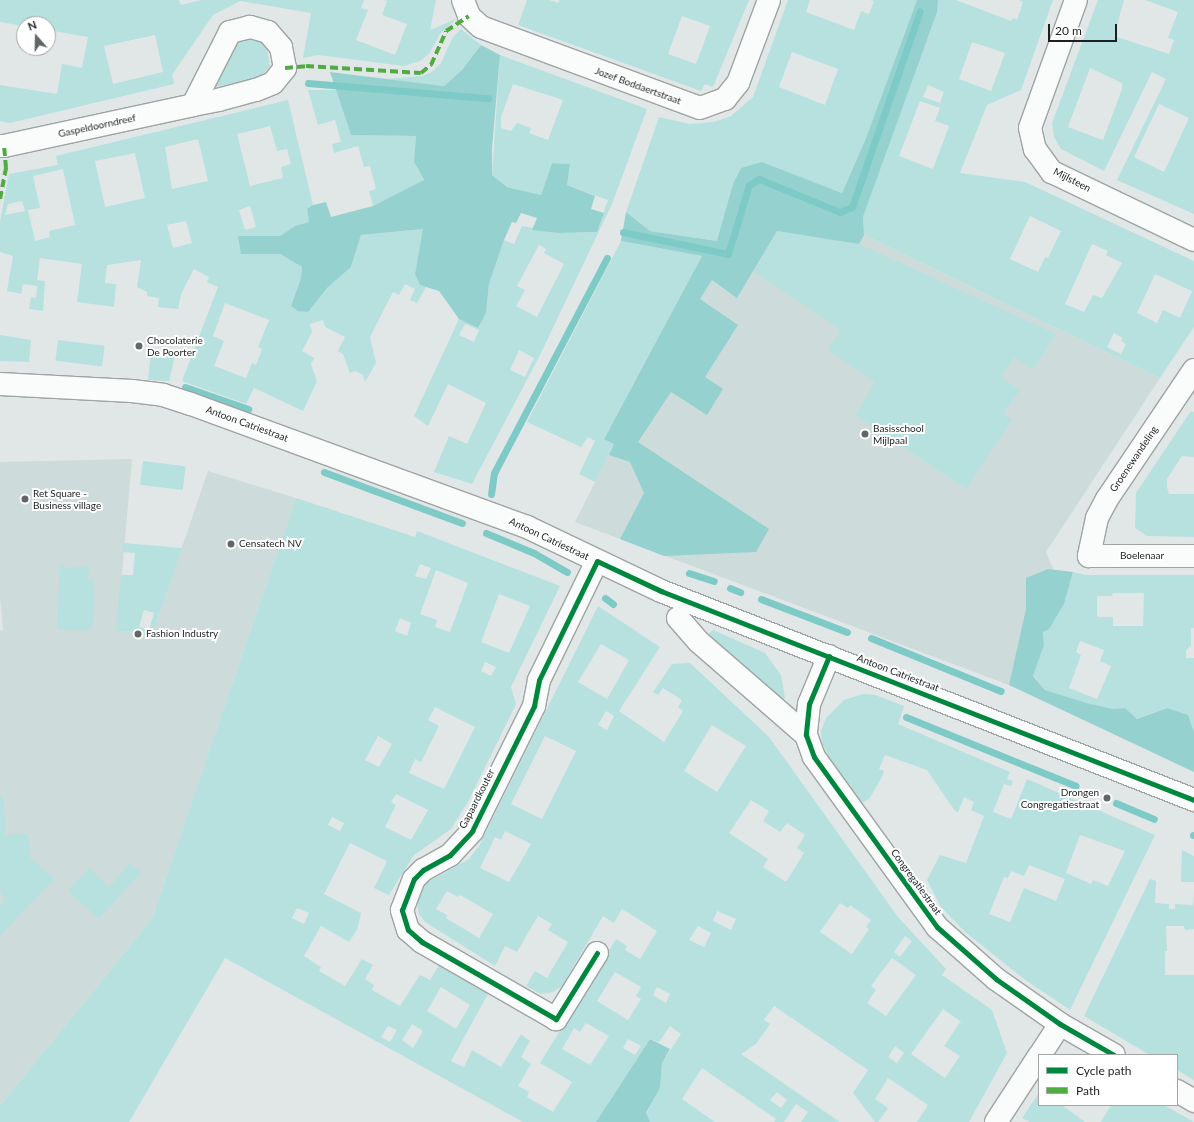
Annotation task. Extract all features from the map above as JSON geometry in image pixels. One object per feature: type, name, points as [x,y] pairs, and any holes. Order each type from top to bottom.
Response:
[{"type":"street","name":"Jozef Boddaertstraat","points":[[463,0],[469,16],[481,27],[700,108],[725,99],[738,83],[769,0]]},
{"type":"street","name":"Mijlsteen","points":[[1076,0],[1030,128],[1035,150],[1052,172],[1194,240]]},
{"type":"street","name":"Gaspeldoorndreef","points":[[0,146],[193,105]]},
{"type":"street","name":"Groenewandeling","points":[[1089,556],[1097,518],[1107,499],[1194,370]]},
{"type":"street","name":"Antoon Catriestraat","points":[[0,384],[132,390],[163,395],[520,524],[661,591],[1194,800]]},
{"type":"street","name":"Boelenaar","points":[[1089,556],[1194,556]]},
{"type":"street","name":"Gapaardkouter","points":[[597,561],[539,680],[534,706],[472,831],[450,855],[419,874],[409,889],[402,910],[408,930],[422,942],[556,1019],[597,953]]},
{"type":"street","name":"Congregatiestraat","points":[[678,618],[700,642],[806,734]]},
{"type":"street","name":"Congregatiestraat","points":[[829,656],[809,704],[806,734],[814,757],[938,926],[996,979],[1060,1024],[1112,1054]]},
{"type":"street","points":[[1040,1054],[1060,1024]]},
{"type":"street","points":[[996,1122],[1038,1058]]},
{"type":"street","points":[[1178,1092],[1194,1101]]},
{"type":"shaded area","points":[[0,0],[179,0],[181,5],[201,0],[364,0],[361,8],[368,10],[356,40],[395,55],[407,24],[382,15],[387,1],[384,0],[436,0],[430,30],[456,19],[440,34],[429,54],[420,61],[404,66],[318,55],[303,58],[311,13],[240,1],[213,15],[172,75],[174,84],[10,123],[0,121],[0,85],[57,94],[62,64],[82,68],[88,37],[56,31],[56,16],[16,16],[16,25],[0,22]],"holes":[[[155,35],[163,72],[113,84],[104,46]]]},
{"type":"shaded area","points":[[527,0],[549,0],[558,3],[560,0],[749,0],[713,87],[705,84],[701,91],[518,25]],"holes":[[[682,16],[710,26],[696,64],[668,54]]]},
{"type":"shaded area","points":[[788,0],[810,0],[806,12],[854,30],[861,11],[869,14],[874,1],[871,0],[917,0],[866,138],[842,193],[762,162],[733,184],[718,241],[650,231],[626,212],[659,117],[689,124],[714,122],[731,116],[753,97]],"holes":[[[792,52],[838,69],[825,105],[779,87]]]},
{"type":"shaded area","points":[[917,0],[938,0],[937,12],[863,217],[864,235],[859,244],[777,231],[737,298],[712,280],[700,299],[738,325],[705,377],[723,389],[707,415],[671,392],[638,442],[769,529],[756,552],[664,556],[620,539],[644,493],[630,462],[609,455],[614,444],[604,439],[702,256],[621,241],[626,212],[650,231],[717,241],[733,184],[741,168],[762,162],[842,193],[866,138]]},
{"type":"shaded area","points":[[938,0],[956,0],[1011,21],[1013,18],[1017,20],[1023,2],[1019,0],[1053,0],[1021,90],[987,105],[960,173],[1025,182],[1194,261],[1194,327],[1160,378],[864,235],[863,217],[936,12]],"holes":[[[972,42],[1005,53],[991,91],[959,79]],[[928,85],[944,92],[940,103],[923,97]],[[920,101],[940,108],[935,121],[949,126],[933,169],[899,156]],[[1030,216],[1061,231],[1048,258],[1045,257],[1038,272],[1010,259]],[[1092,244],[1108,251],[1106,255],[1122,263],[1102,298],[1093,295],[1084,312],[1065,304]],[[1155,274],[1192,291],[1180,318],[1163,310],[1157,323],[1137,313]],[[1114,333],[1123,338],[1121,341],[1126,344],[1121,354],[1107,347]]]},
{"type":"shaded area","points":[[1098,0],[1124,0],[1114,36],[1169,54],[1174,40],[1168,38],[1178,12],[1145,0],[1194,0],[1194,214],[1117,180],[1166,79],[1152,72],[1104,171],[1061,149],[1054,137],[1052,123]],"holes":[[[1090,68],[1122,83],[1122,89],[1103,140],[1068,127]],[[1159,104],[1189,118],[1164,172],[1134,157]]]},
{"type":"shaded area","points":[[461,29],[481,45],[462,70],[444,86],[386,79],[422,76],[432,72],[441,63],[453,37]]},
{"type":"shaded area","points":[[249,34],[266,44],[270,66],[263,74],[251,80],[210,88],[238,37]]},
{"type":"shaded area","points":[[481,45],[500,55],[492,148],[492,175],[507,187],[541,195],[552,163],[570,164],[567,185],[595,196],[591,209],[604,213],[597,232],[559,233],[532,230],[537,218],[521,213],[516,223],[512,222],[504,240],[489,284],[486,313],[478,328],[459,319],[439,291],[420,285],[415,274],[423,229],[361,235],[351,267],[327,288],[308,312],[298,311],[291,306],[301,278],[302,267],[280,254],[241,254],[238,236],[280,236],[295,226],[309,222],[307,209],[313,205],[326,202],[331,217],[373,206],[424,180],[414,162],[416,136],[351,135],[330,72],[444,86],[462,70]]},
{"type":"shaded area","points":[[500,55],[647,109],[612,204],[540,355],[472,484],[434,472],[449,436],[467,444],[486,403],[448,384],[428,426],[414,416],[459,319],[478,328],[486,313],[489,284],[504,240],[514,244],[522,226],[559,233],[597,232],[608,200],[567,185],[570,164],[552,163],[541,195],[507,187],[492,175]],"holes":[[[513,84],[563,100],[548,140],[529,133],[531,128],[517,123],[511,131],[501,128],[501,117]],[[539,245],[546,249],[544,253],[564,264],[537,317],[516,306],[525,290],[517,286]],[[465,324],[479,330],[474,342],[459,335]],[[519,350],[534,358],[525,377],[510,370]]]},
{"type":"shaded area","points":[[308,90],[336,90],[351,135],[416,136],[414,162],[424,181],[373,206],[369,191],[376,189],[370,166],[364,167],[358,146],[334,153],[332,144],[341,142],[335,120],[318,125]]},
{"type":"shaded area","points":[[288,100],[313,205],[307,209],[309,222],[295,226],[280,236],[239,236],[241,254],[280,254],[302,267],[301,278],[291,306],[307,312],[327,288],[351,267],[361,235],[424,229],[415,274],[420,285],[426,287],[417,303],[410,300],[415,289],[405,284],[399,295],[393,292],[370,337],[376,363],[365,382],[363,375],[355,371],[350,373],[343,354],[338,351],[345,337],[325,327],[323,320],[310,324],[312,332],[302,351],[314,358],[311,364],[317,381],[303,411],[254,388],[246,404],[182,381],[218,287],[207,282],[209,277],[194,269],[181,294],[178,309],[158,307],[159,298],[147,296],[147,292],[137,287],[141,260],[107,265],[105,283],[116,284],[114,307],[77,302],[82,264],[40,258],[37,280],[45,281],[43,311],[29,309],[31,297],[36,298],[37,286],[23,284],[21,294],[7,291],[13,256],[0,252],[0,221],[9,174],[58,165],[56,156]],"holes":[[[270,126],[277,151],[287,149],[291,164],[281,167],[283,178],[250,186],[237,134]],[[198,139],[208,181],[172,189],[165,147]],[[135,153],[145,198],[105,207],[95,161]],[[63,169],[75,225],[49,231],[50,237],[35,241],[28,210],[40,208],[33,176]],[[22,201],[25,211],[5,215],[8,204]],[[250,206],[256,227],[245,230],[239,210]],[[186,221],[192,243],[173,248],[167,225]],[[225,303],[269,320],[258,347],[262,349],[256,365],[252,363],[246,378],[214,366],[224,341],[213,336]]]},
{"type":"shaded area","name":"Basisschool Mijlpaal","points":[[760,185],[1160,378],[1046,552],[1055,574],[1009,685],[575,522],[614,444],[609,429],[702,256]]},
{"type":"shaded area","points":[[777,231],[859,244],[1056,334],[1033,370],[1015,357],[1001,377],[1020,390],[1003,414],[1012,420],[966,489],[855,415],[875,382],[828,350],[841,330],[754,272]]},
{"type":"shaded area","points":[[621,241],[702,256],[604,438],[614,444],[595,482],[579,474],[595,441],[588,437],[581,447],[527,422]]},
{"type":"shaded area","points":[[0,335],[31,340],[29,362],[0,361]]},
{"type":"shaded area","points":[[58,340],[105,346],[102,367],[55,361]]},
{"type":"shaded area","points":[[151,352],[175,356],[169,381],[148,380]]},
{"type":"shaded area","points":[[1191,411],[1194,412],[1194,457],[1182,456],[1167,479],[1167,487],[1169,494],[1194,494],[1194,537],[1147,536],[1135,528],[1136,493]]},
{"type":"shaded area","points":[[132,459],[117,631],[153,632],[208,471],[296,498],[152,919],[0,1106],[0,631],[3,630],[0,596],[0,462]]},
{"type":"shaded area","points":[[143,461],[186,466],[183,490],[140,485]]},
{"type":"shaded area","points":[[296,498],[415,537],[417,531],[560,586],[511,687],[516,704],[469,800],[451,829],[414,855],[389,895],[374,888],[387,861],[350,843],[324,894],[361,913],[357,930],[349,942],[321,926],[304,956],[321,967],[319,971],[345,986],[362,959],[373,965],[365,979],[374,985],[372,990],[400,1006],[420,975],[430,980],[439,965],[488,994],[451,1061],[464,1067],[472,1050],[501,1067],[521,1034],[530,1041],[521,1057],[531,1064],[518,1086],[529,1092],[527,1097],[553,1112],[572,1082],[540,1063],[616,939],[627,946],[625,950],[640,959],[657,931],[622,909],[614,923],[603,916],[562,986],[553,992],[541,994],[526,986],[535,971],[547,978],[568,942],[548,930],[552,924],[538,916],[517,952],[505,946],[495,966],[425,922],[419,914],[417,904],[421,891],[428,882],[469,859],[479,846],[598,606],[660,647],[619,711],[664,742],[683,711],[678,707],[682,700],[663,688],[658,695],[653,692],[672,664],[690,663],[769,737],[898,917],[946,969],[942,975],[992,1010],[1007,1053],[969,1122],[917,1122],[928,1105],[888,1078],[875,1099],[888,1108],[878,1122],[875,1122],[853,1093],[868,1070],[774,1006],[764,1020],[770,1024],[756,1044],[741,1054],[840,1122],[801,1122],[808,1112],[796,1104],[784,1122],[774,1122],[776,1119],[702,1068],[682,1099],[715,1122],[650,1122],[646,1114],[660,1088],[662,1063],[681,1034],[670,1026],[659,1042],[650,1039],[596,1122],[523,1122],[225,958],[129,1122],[0,1122],[0,1106],[152,919]],"holes":[[[420,564],[431,568],[426,579],[415,576]],[[436,570],[468,583],[450,632],[435,627],[437,620],[420,614]],[[499,594],[530,606],[509,653],[481,642]],[[400,618],[411,623],[407,636],[395,631]],[[601,644],[629,660],[607,699],[578,682]],[[485,662],[496,667],[491,676],[481,671]],[[435,707],[475,727],[444,789],[409,773],[415,759],[421,762],[439,726],[428,720]],[[606,711],[614,716],[607,730],[598,725]],[[712,725],[746,746],[717,792],[684,771]],[[378,736],[392,744],[379,767],[365,760]],[[545,736],[576,751],[542,819],[511,804]],[[396,794],[428,810],[411,840],[385,827],[396,805],[391,802]],[[751,800],[769,811],[763,821],[780,832],[787,823],[805,835],[797,848],[804,853],[786,882],[763,867],[768,859],[729,833]],[[332,817],[344,823],[340,831],[328,825]],[[505,831],[531,844],[509,882],[480,868],[495,837],[501,840]],[[447,891],[458,897],[460,895],[493,914],[479,938],[446,918],[447,915],[436,909]],[[840,903],[848,908],[850,905],[871,920],[866,927],[869,929],[852,954],[820,932]],[[297,908],[309,913],[304,924],[292,918]],[[717,911],[736,919],[731,930],[713,921]],[[698,926],[711,933],[704,947],[689,940]],[[905,936],[912,941],[900,957],[894,952]],[[892,958],[916,975],[886,1016],[867,1003],[876,990],[871,986]],[[615,972],[641,987],[636,996],[641,999],[628,1020],[597,1001]],[[441,987],[470,1005],[456,1029],[427,1011]],[[657,987],[670,994],[666,1003],[653,995]],[[943,1009],[964,1024],[960,1022],[944,1046],[960,1056],[945,1078],[911,1054]],[[586,1023],[609,1036],[590,1065],[562,1049],[574,1028],[580,1032]],[[412,1024],[423,1031],[413,1048],[402,1040]],[[388,1026],[397,1030],[390,1042],[381,1037]],[[628,1039],[641,1046],[635,1055],[623,1048]],[[895,1046],[904,1053],[897,1063],[888,1057]],[[777,1092],[787,1100],[781,1108],[770,1100]]]},
{"type":"shaded area","points":[[124,543],[182,548],[153,632],[116,631],[121,575],[133,575],[135,553],[123,552]],"holes":[[[144,610],[154,613],[149,630],[139,627]]]},
{"type":"shaded area","points":[[60,565],[64,565],[64,568],[89,566],[88,579],[94,580],[93,593],[95,593],[92,630],[57,629]]},
{"type":"shaded area","points":[[1048,569],[1073,572],[1064,604],[1049,629],[1043,632],[1044,645],[1033,676],[1045,690],[1087,703],[1113,709],[1125,708],[1137,719],[1167,708],[1188,715],[1194,733],[1194,772],[1009,685],[1026,609],[1026,578]]},
{"type":"shaded area","points":[[1073,572],[1086,575],[1194,575],[1194,628],[1191,628],[1191,645],[1186,650],[1186,658],[1194,658],[1194,733],[1166,708],[1137,719],[1125,708],[1113,709],[1087,703],[1045,690],[1033,675],[1044,645],[1043,631],[1064,604]],"holes":[[[1113,593],[1144,593],[1143,626],[1113,626],[1113,617],[1097,617],[1097,596],[1112,596]],[[1080,641],[1104,650],[1100,661],[1111,666],[1097,699],[1069,688],[1081,655],[1076,652]]]},
{"type":"shaded area","points":[[713,630],[765,653],[781,675],[785,698],[781,700],[707,635]]},
{"type":"shaded area","points":[[863,694],[875,695],[904,706],[898,724],[1010,772],[1007,779],[1013,781],[1011,786],[1004,784],[993,812],[1011,819],[1027,779],[1155,835],[1070,1010],[1024,979],[964,931],[941,907],[927,880],[940,855],[966,863],[984,816],[971,810],[974,802],[964,797],[958,812],[955,811],[927,770],[885,755],[879,769],[884,771],[881,779],[869,799],[861,803],[829,758],[822,743],[821,731],[826,718],[844,700]],"holes":[[[1080,835],[1125,851],[1108,886],[1093,880],[1091,884],[1066,873]],[[1029,865],[1065,879],[1056,901],[1024,888],[1010,922],[989,914],[1004,877],[1008,878],[1011,871],[1024,876]]]},
{"type":"shaded area","points":[[0,795],[4,801],[5,835],[28,834],[30,857],[54,879],[0,936],[0,906],[4,901],[0,889]]},
{"type":"shaded area","points":[[1182,850],[1194,856],[1194,882],[1181,882]]},
{"type":"shaded area","points":[[130,863],[141,872],[99,919],[68,891],[89,868],[109,887]]},
{"type":"shaded area","points":[[1150,879],[1156,881],[1155,903],[1169,904],[1169,909],[1175,909],[1175,904],[1193,905],[1194,893],[1194,929],[1185,930],[1184,926],[1166,926],[1167,951],[1165,951],[1165,975],[1194,975],[1194,1080],[1178,1071],[1178,1054],[1148,1054],[1084,1016]]},
{"type":"shaded area","points":[[650,1039],[670,1049],[662,1063],[660,1088],[646,1113],[650,1122],[596,1122]]},
{"type":"shaded area","points":[[1038,1094],[1038,1106],[1063,1106],[1085,1122],[1030,1122],[1022,1118]]},
{"type":"shaded area","points":[[1110,1106],[1166,1106],[1194,1122],[1101,1122]]},
{"type":"waterway","points":[[623,232],[728,254],[749,185],[759,179],[840,212],[852,207],[920,11]]},
{"type":"waterway","points":[[308,83],[488,98]]},
{"type":"waterway","points":[[491,494],[494,473],[607,258]]},
{"type":"waterway","points":[[185,387],[248,409]]},
{"type":"waterway","points":[[324,472],[462,523]]},
{"type":"waterway","points":[[486,533],[534,553],[567,572]]},
{"type":"waterway","points":[[689,573],[714,581]]},
{"type":"waterway","points":[[730,588],[740,592]]},
{"type":"waterway","points":[[605,598],[613,604]]},
{"type":"waterway","points":[[761,599],[847,632]]},
{"type":"waterway","points":[[871,638],[1001,691]]},
{"type":"waterway","points":[[906,717],[1076,786]]},
{"type":"waterway","points":[[1116,803],[1154,819]]},
{"type":"marked path","points":[[285,68],[306,66],[421,73],[431,65],[446,31],[469,16]]},
{"type":"marked path","points":[[0,199],[6,168],[4,146]]},
{"type":"cycle path","points":[[597,953],[556,1019],[422,942],[408,930],[402,910],[414,879],[423,870],[450,855],[472,831],[534,706],[539,680],[597,561],[661,591],[1194,800]]},
{"type":"cycle path","points":[[829,656],[809,704],[806,735],[814,757],[937,927],[996,979],[1060,1024],[1112,1054]]},
{"type":"place","name":"Chocolaterie De Poorter","points":[[139,346]]},
{"type":"place","name":"Basisschool Mijlpaal","points":[[865,434]]},
{"type":"place","name":"Ret Square - Business village","points":[[25,499]]},
{"type":"place","name":"Censatech NV","points":[[231,544]]},
{"type":"place","name":"Fashion Industry","points":[[138,634]]},
{"type":"place","name":"Drongen Congregatiestraat","points":[[1107,798]]}]
